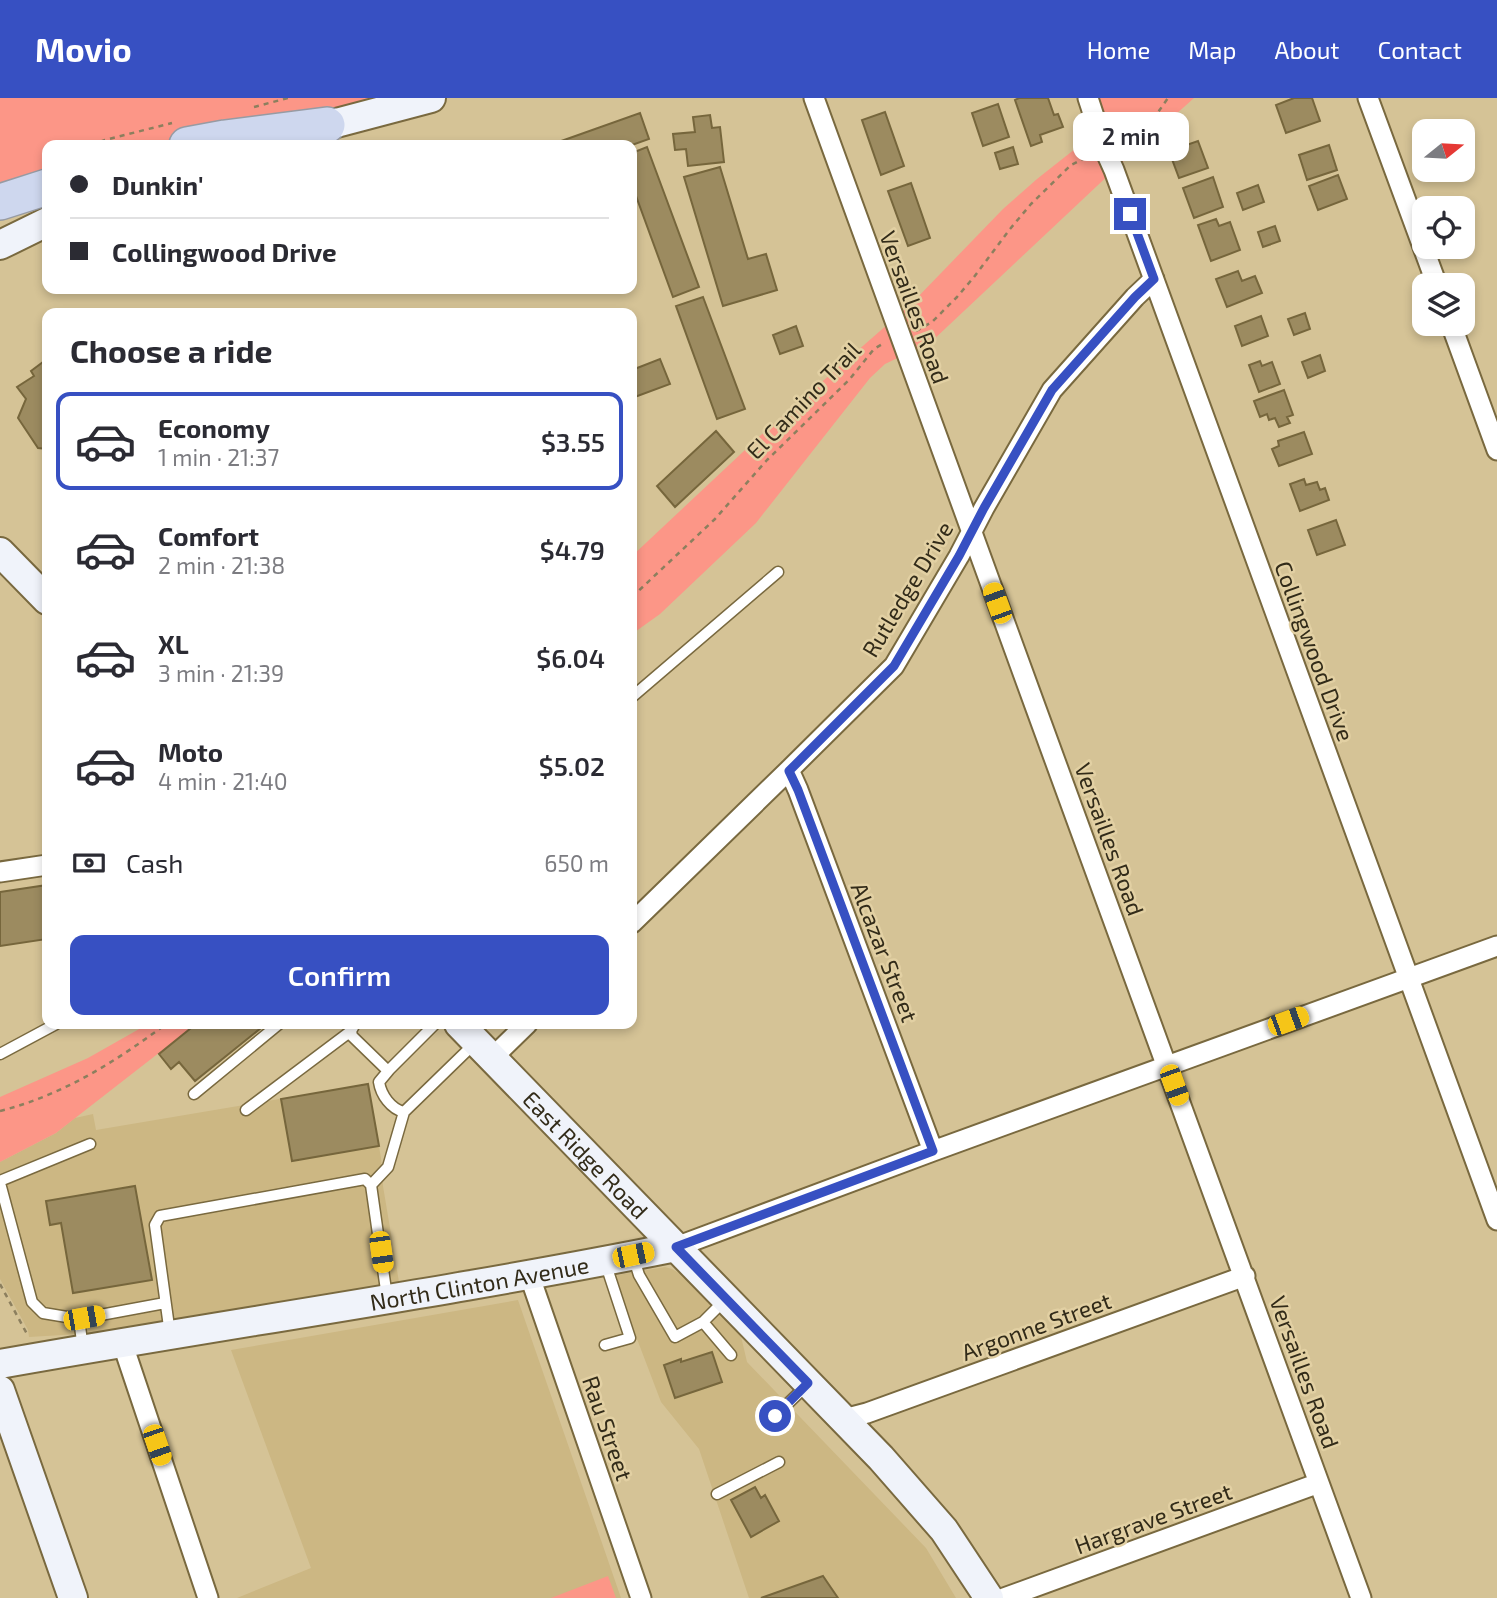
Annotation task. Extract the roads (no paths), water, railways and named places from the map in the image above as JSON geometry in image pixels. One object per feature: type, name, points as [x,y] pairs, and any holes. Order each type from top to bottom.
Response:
[{"type":"highway","points":[[214,140],[327,125]]},
{"type":"highway","points":[[0,202],[42,189]]},
{"type":"main road","points":[[274,140],[431,98]]},
{"type":"main road","points":[[0,245],[42,224]]},
{"type":"main road","points":[[0,552],[42,595]]},
{"type":"main road","name":"East Ridge Road","points":[[476,1041],[907,1486],[944,1530],[989,1598]]},
{"type":"main road","name":"North Clinton Avenue","points":[[0,1364],[388,1300],[676,1247]]},
{"type":"main road","points":[[0,1390],[73,1598]]},
{"type":"street","name":"Versailles Road","points":[[814,98],[1361,1598]]},
{"type":"street","name":"Collingwood Drive","points":[[1088,98],[1497,1220]]},
{"type":"street","points":[[1368,98],[1433,273]]},
{"type":"street","name":"Rutledge Drive","points":[[637,918],[894,666],[1052,390],[1154,279]]},
{"type":"street","points":[[1455,336],[1497,450]]},
{"type":"street","name":"Alcazar Street","points":[[789,771],[933,1151]]},
{"type":"street","points":[[0,872],[42,866]]},
{"type":"street","name":"North Clinton Avenue","points":[[676,1247],[1497,946]]},
{"type":"street","points":[[476,1041],[512,1029]]},
{"type":"street","name":"Rau Street","points":[[529,1274],[641,1598]]},
{"type":"street","name":"Argonne Street","points":[[844,1419],[1245,1276]]},
{"type":"street","points":[[122,1342],[208,1598]]},
{"type":"street","name":"Hargrave Street","points":[[1004,1598],[1320,1483]]},
{"type":"lane","points":[[637,693],[778,572]]},
{"type":"lane","points":[[0,1054],[47,1029]]},
{"type":"lane","points":[[194,1094],[273,1029]]},
{"type":"lane","points":[[246,1110],[350,1029]]},
{"type":"lane","points":[[353,1029],[352,1036],[389,1070]]},
{"type":"lane","points":[[404,1112],[396,1110],[380,1092],[379,1082],[430,1029]]},
{"type":"lane","points":[[371,1185],[388,1167],[404,1112],[476,1041]]},
{"type":"lane","points":[[90,1144],[0,1182],[32,1303],[43,1313],[79,1319],[165,1303]]},
{"type":"lane","points":[[170,1335],[155,1225],[160,1216],[365,1179],[371,1185],[388,1300]]},
{"type":"lane","points":[[633,1255],[639,1275],[675,1337],[703,1322],[726,1299]]},
{"type":"lane","points":[[605,1261],[630,1338],[605,1345]]},
{"type":"lane","points":[[79,1319],[83,1349]]},
{"type":"lane","points":[[703,1322],[731,1355]]},
{"type":"lane","points":[[775,1416],[808,1383]]},
{"type":"lane","points":[[718,1494],[779,1462]]}]
